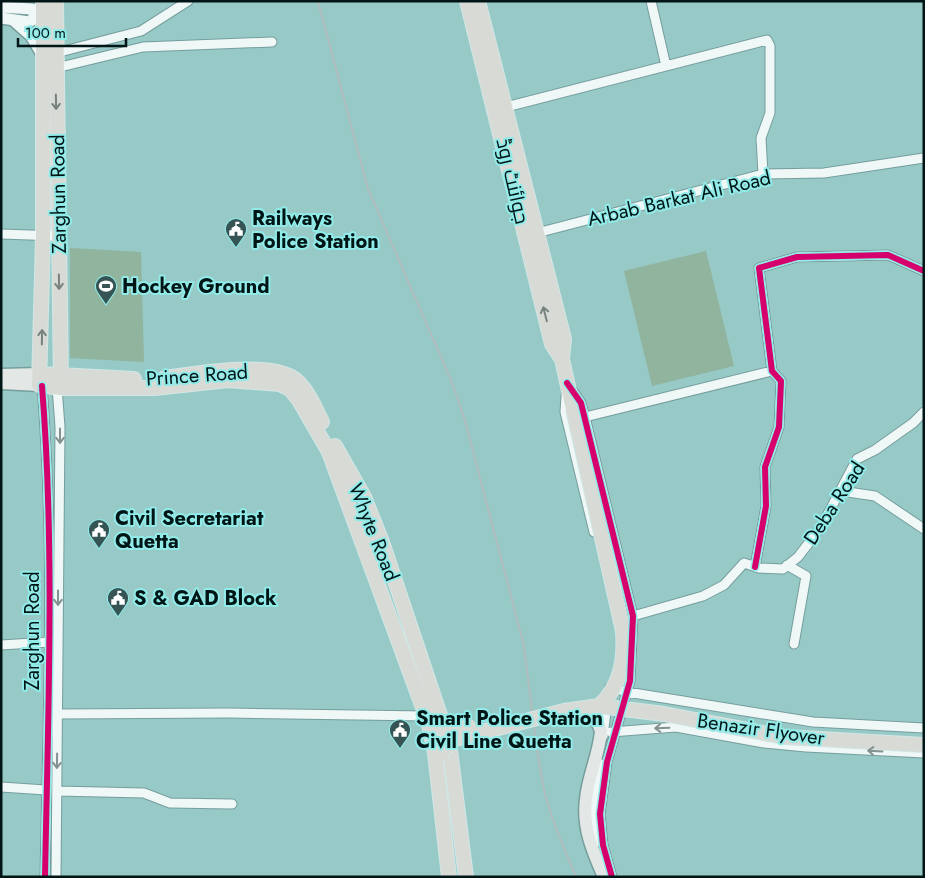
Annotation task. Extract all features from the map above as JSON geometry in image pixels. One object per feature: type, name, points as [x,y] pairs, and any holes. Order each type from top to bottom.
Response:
[{"type":"main road","name":"Zarghun Road","points":[[43,1],[52,59],[58,236],[50,383]]},
{"type":"main road","name":"Zarghun Road","points":[[50,383],[43,237],[56,1]]},
{"type":"main road","name":"جوائنٹ روڈ","points":[[467,1],[532,235],[564,339],[562,359],[624,631],[625,651],[621,669],[615,688],[602,703]]},
{"type":"main road","name":"جوائنٹ روڈ","points":[[478,1],[506,108],[532,235]]},
{"type":"main road","name":"Prince Road","points":[[1,384],[154,380],[227,369],[286,374],[297,381],[308,394],[339,466]]},
{"type":"main road","name":"Prince Road","points":[[1,375],[50,383]]},
{"type":"main road","name":"Whyte Road","points":[[339,466],[370,537],[430,721],[450,877]]},
{"type":"main road","name":"Whyte Road","points":[[339,466],[430,721]]},
{"type":"main road","name":"Whyte Road","points":[[339,466],[364,497],[382,542],[449,742],[466,877]]},
{"type":"main road","name":"Benazir Flyover","points":[[430,721],[451,730],[575,702],[634,701],[785,728],[924,736]]},
{"type":"main road","name":"Benazir Flyover","points":[[441,755],[448,744],[455,739],[602,703],[784,737],[924,745]]},
{"type":"main road","points":[[582,708],[594,717],[601,731],[586,798],[585,811],[586,828],[590,843],[604,877]]},
{"type":"main road","points":[[430,721],[441,755],[457,877]]},
{"type":"street","points":[[52,59],[141,31],[188,1]]},
{"type":"street","points":[[651,1],[666,66]]},
{"type":"street","points":[[1,7],[13,11],[31,36],[52,59]]},
{"type":"street","points":[[506,108],[767,40],[770,46],[770,113],[761,138],[763,174]]},
{"type":"street","points":[[52,59],[143,47],[272,42]]},
{"type":"street","name":"Arbab Barkat Ali Road","points":[[532,235],[763,174],[824,173],[924,158]]},
{"type":"street","points":[[1,234],[43,237],[58,236]]},
{"type":"street","points":[[755,567],[766,506],[765,467],[779,427],[781,381],[772,371],[759,268],[797,257],[888,255],[924,271]]},
{"type":"street","points":[[585,417],[772,371]]},
{"type":"street","name":"Zarghun Road","points":[[45,877],[48,642],[47,429],[50,383]]},
{"type":"street","name":"Zarghun Road","points":[[50,383],[60,427],[56,877]]},
{"type":"street","points":[[567,383],[581,403],[585,417],[633,616],[633,652],[628,692],[606,770],[600,814],[603,844],[611,877]]},
{"type":"street","points":[[567,383],[565,412],[615,613],[617,648],[609,686],[595,793],[594,820],[596,846],[611,877]]},
{"type":"street","name":"Deba Road","points":[[787,565],[798,557],[821,528],[857,459],[875,450],[913,423],[924,412]]},
{"type":"street","points":[[841,491],[875,496],[924,529]]},
{"type":"street","points":[[633,616],[703,596],[724,585],[744,563],[755,567],[783,569],[787,565],[806,576],[794,644]]},
{"type":"street","points":[[1,644],[48,642]]},
{"type":"street","points":[[609,686],[628,692],[813,722],[924,728]]},
{"type":"street","points":[[58,714],[229,713],[430,721]]},
{"type":"street","points":[[604,731],[615,733],[638,729],[676,728],[764,743],[924,753]]},
{"type":"street","points":[[1,787],[46,790]]},
{"type":"street","points":[[57,791],[144,793],[170,803],[232,804]]},
{"type":"green space","name":"Hockey Ground","points":[[70,248],[141,252],[144,362],[70,358]]},
{"type":"green space","points":[[706,251],[734,366],[652,386],[624,271]]},
{"type":"railway","points":[[318,1],[368,189],[451,380],[464,417],[523,642],[545,794],[576,877]]},
{"type":"cycle path","points":[[755,567],[766,506],[765,467],[779,427],[781,381],[772,371],[759,268],[797,257],[888,255],[924,271]]},
{"type":"cycle path","points":[[567,383],[581,403],[633,616],[630,681],[607,762],[600,814],[603,845],[612,877]]},
{"type":"cycle path","points":[[42,386],[46,447],[49,570],[49,693],[45,877]]},
{"type":"place","name":"Railways Police Station","points":[[236,248]]},
{"type":"place","name":"Hockey Ground","points":[[106,305]]},
{"type":"place","name":"Civil Secretariat Quetta","points":[[99,549]]},
{"type":"place","name":"S & GAD Block","points":[[118,617]]},
{"type":"place","name":"Smart Police Station Civil Line Quetta","points":[[400,749]]}]
